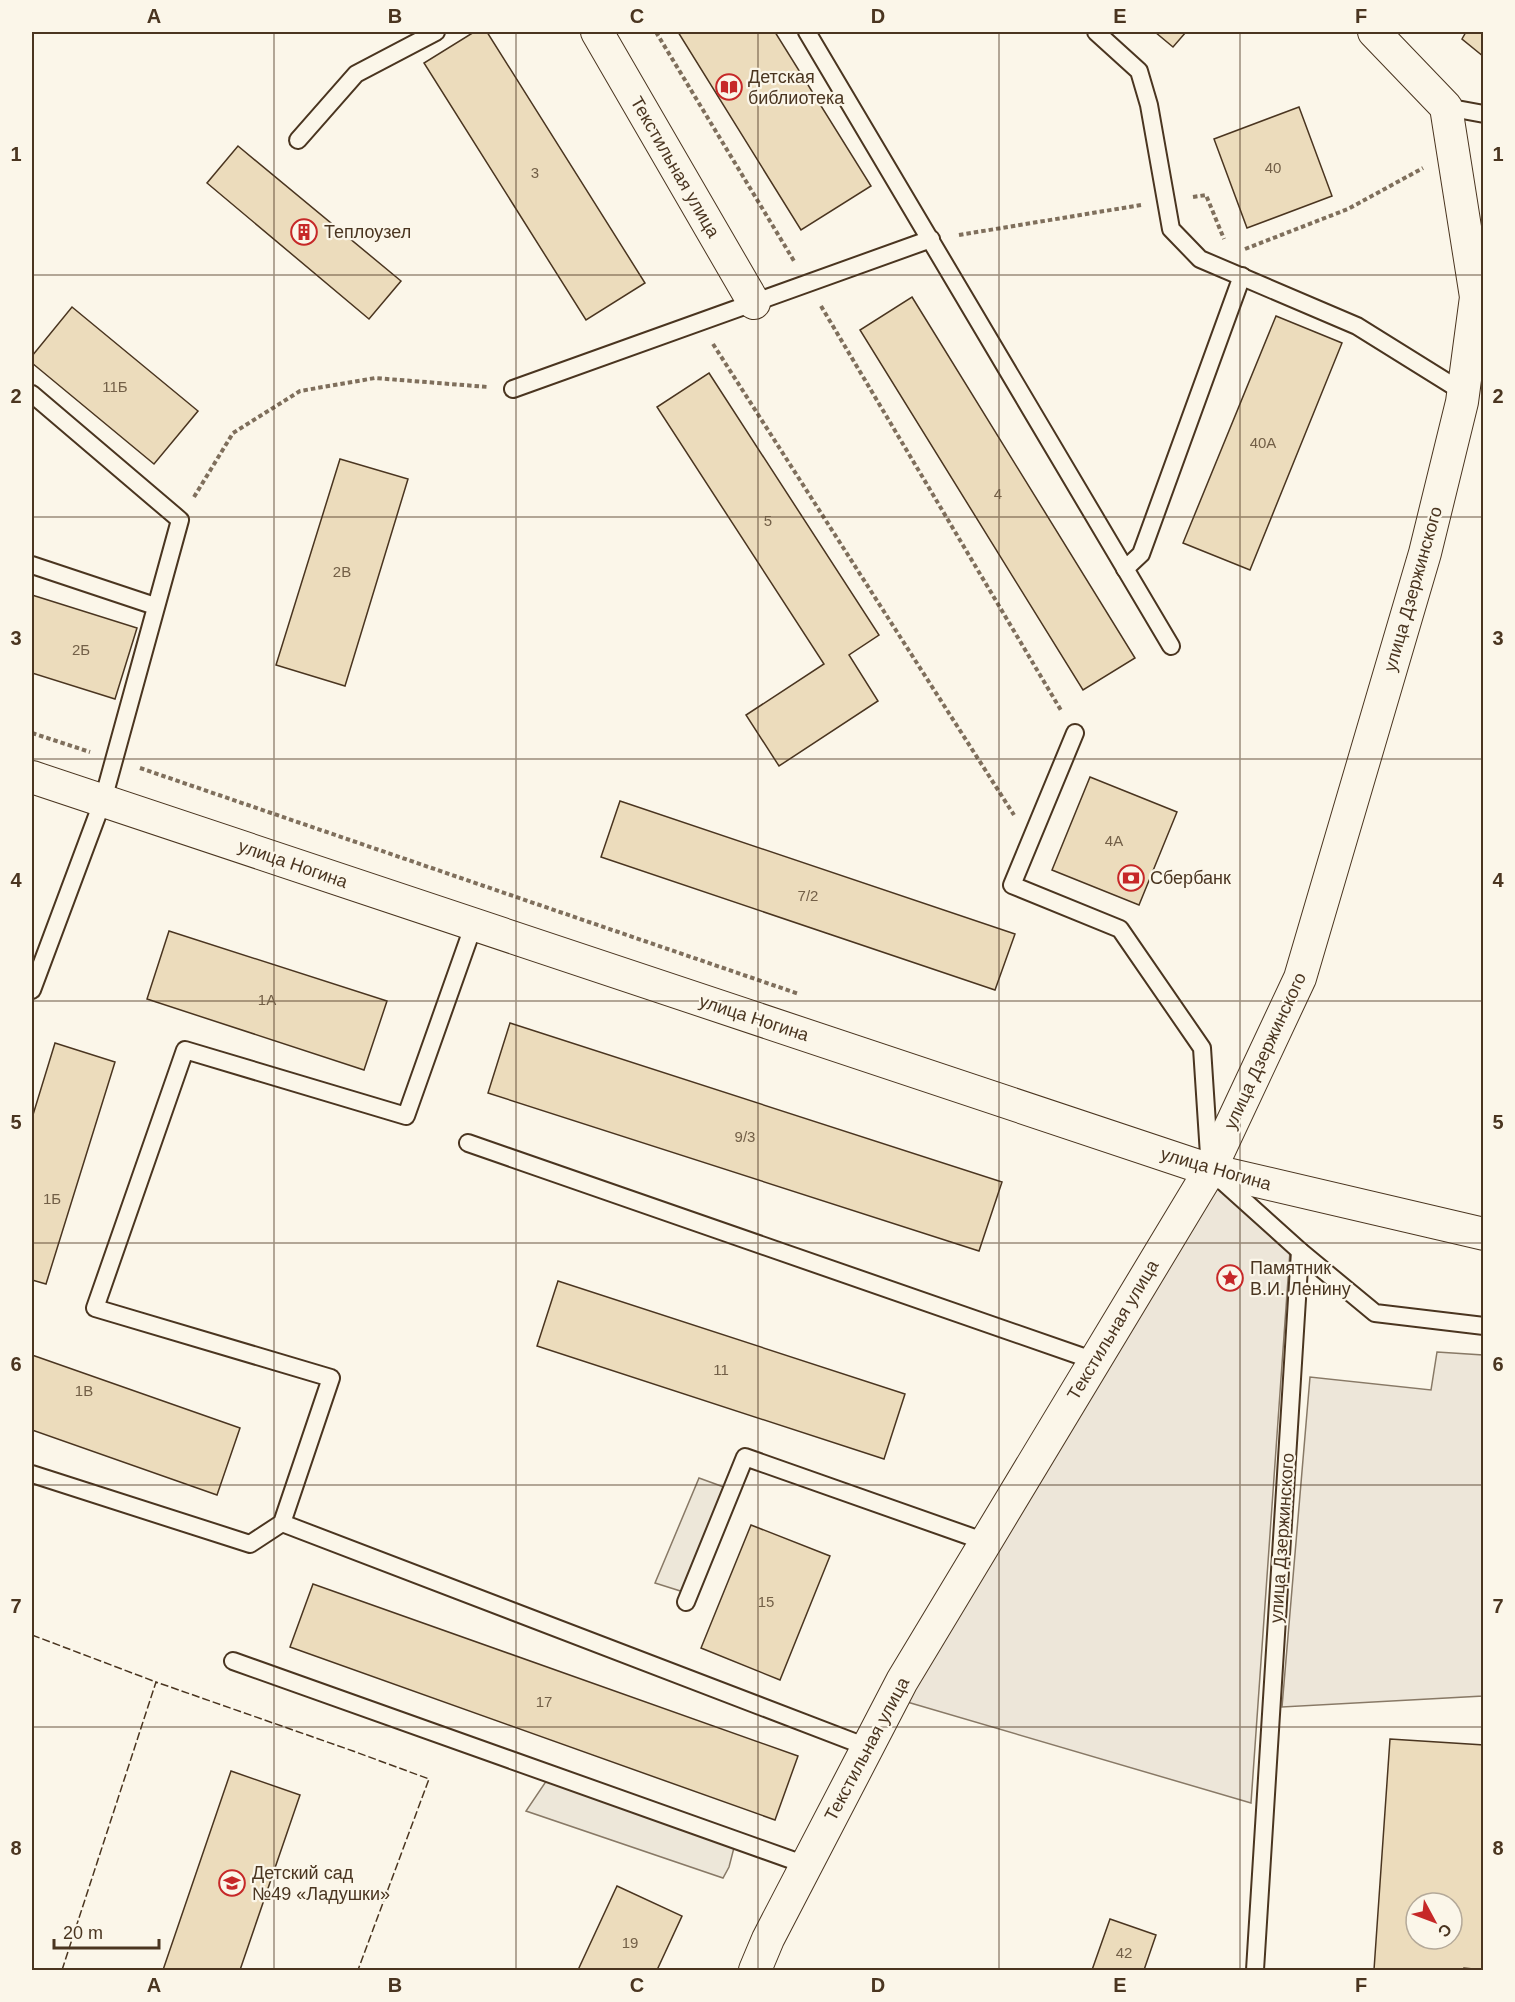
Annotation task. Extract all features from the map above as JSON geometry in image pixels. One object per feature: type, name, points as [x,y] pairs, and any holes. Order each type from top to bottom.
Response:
[{"type":"street","name":"Текстильная улица","points":[[597,32],[754,303]]},
{"type":"street","points":[[1374,32],[1446,107]]},
{"type":"street","name":"улица Дзержинского","points":[[1210,1170],[1300,978],[1425,553],[1463,392],[1476,297],[1446,107]]},
{"type":"street","name":"улица Ногина","points":[[32,777],[1210,1170],[1484,1234]]},
{"type":"street","name":"Текстильная улица","points":[[754,1971],[768,1939],[902,1681],[1210,1170]]},
{"type":"lane","points":[[298,140],[356,74],[436,32]]},
{"type":"lane","points":[[807,32],[1171,646]]},
{"type":"lane","points":[[1095,32],[1139,71],[1149,105],[1171,228],[1200,259],[1357,326],[1463,392]]},
{"type":"lane","points":[[1446,107],[1484,114]]},
{"type":"lane","points":[[513,389],[931,239]]},
{"type":"lane","points":[[1125,569],[1140,554],[1242,276]]},
{"type":"lane","points":[[32,394],[180,520],[103,800],[35,973],[32,990]]},
{"type":"lane","points":[[32,565],[155,606]]},
{"type":"lane","points":[[1075,733],[1012,885],[1120,929],[1202,1048],[1210,1170],[1300,1251],[1375,1313],[1484,1326]]},
{"type":"lane","points":[[32,1474],[250,1544],[282,1523],[331,1378],[95,1308],[185,1050],[406,1116],[474,924]]},
{"type":"lane","points":[[468,1143],[1095,1361]]},
{"type":"lane","name":"улица Дзержинского","points":[[1255,1971],[1300,1251]]},
{"type":"lane","points":[[686,1602],[746,1457],[986,1542]]},
{"type":"lane","points":[[282,1523],[867,1747]]},
{"type":"lane","points":[[233,1661],[806,1865]]},
{"type":"path","points":[[656,32],[1075,733]]},
{"type":"path","points":[[1241,250],[1348,209],[1453,152]]},
{"type":"path","points":[[931,239],[1206,195],[1226,244]]},
{"type":"path","points":[[699,323],[1030,841]]},
{"type":"path","points":[[180,520],[232,433],[300,391],[375,378],[513,389]]},
{"type":"path","points":[[32,733],[114,759],[801,995]]},
{"type":"shaded area","points":[[1222,1163],[1290,1251],[1251,1803],[897,1699]]},
{"type":"shaded area","points":[[1437,1352],[1483,1355],[1483,1696],[1282,1707],[1310,1377],[1431,1390]]},
{"type":"shaded area","points":[[699,1478],[732,1490],[690,1594],[655,1583]]},
{"type":"shaded area","points":[[551,1774],[736,1840],[729,1867],[723,1878],[526,1811]]},
{"type":"building","points":[[474,32],[487,32],[645,283],[586,320],[424,63]]},
{"type":"building","points":[[678,32],[775,32],[871,186],[801,230]]},
{"type":"building","points":[[1155,32],[1186,32],[1173,47]]},
{"type":"building","points":[[1466,32],[1484,32],[1484,57],[1462,39]]},
{"type":"building","points":[[1299,107],[1332,196],[1247,228],[1214,139]]},
{"type":"building","name":"Теплоузел","points":[[238,146],[401,281],[369,319],[207,183]]},
{"type":"building","points":[[912,297],[1135,658],[1083,690],[860,330]]},
{"type":"building","points":[[72,307],[198,411],[154,464],[32,363],[32,356]]},
{"type":"building","points":[[1276,316],[1342,343],[1250,570],[1183,543]]},
{"type":"building","points":[[709,373],[879,635],[849,655],[878,701],[779,766],[746,715],[824,664],[657,407]]},
{"type":"building","points":[[340,459],[408,479],[345,686],[276,665]]},
{"type":"building","points":[[32,595],[137,628],[115,699],[32,673]]},
{"type":"building","points":[[1090,777],[1177,812],[1139,905],[1052,870]]},
{"type":"building","points":[[620,801],[1015,934],[995,990],[601,857]]},
{"type":"building","points":[[169,931],[387,1001],[364,1070],[147,999]]},
{"type":"building","points":[[510,1023],[1002,1182],[979,1251],[488,1093]]},
{"type":"building","points":[[55,1043],[115,1062],[46,1284],[32,1280],[32,1118]]},
{"type":"building","points":[[558,1281],[905,1394],[884,1459],[537,1346]]},
{"type":"building","points":[[32,1355],[240,1428],[217,1495],[32,1430]]},
{"type":"building","points":[[751,1525],[830,1556],[780,1680],[701,1648]]},
{"type":"building","points":[[313,1584],[798,1756],[775,1820],[290,1647]]},
{"type":"building","points":[[1390,1739],[1484,1745],[1484,1970],[1464,1968],[1464,1970],[1374,1970]]},
{"type":"building","name":"Детский сад №49 «Ладушки»","points":[[231,1771],[300,1795],[240,1970],[163,1970]]},
{"type":"building","points":[[617,1886],[682,1916],[657,1970],[578,1970]]},
{"type":"building","points":[[1110,1919],[1156,1935],[1144,1970],[1092,1970]]},
{"type":"fence","points":[[32,1635],[156,1682]]},
{"type":"fence","points":[[62,1970],[156,1682],[429,1779],[358,1970]]},
{"type":"place","name":"Детская библиотека","points":[[729,87]]},
{"type":"place","name":"Теплоузел","points":[[304,232]]},
{"type":"place","name":"Сбербанк","points":[[1131,878]]},
{"type":"place","name":"Памятник В.И. Ленину","points":[[1230,1278]]},
{"type":"place","name":"Детский сад №49 «Ладушки»","points":[[232,1883]]}]
